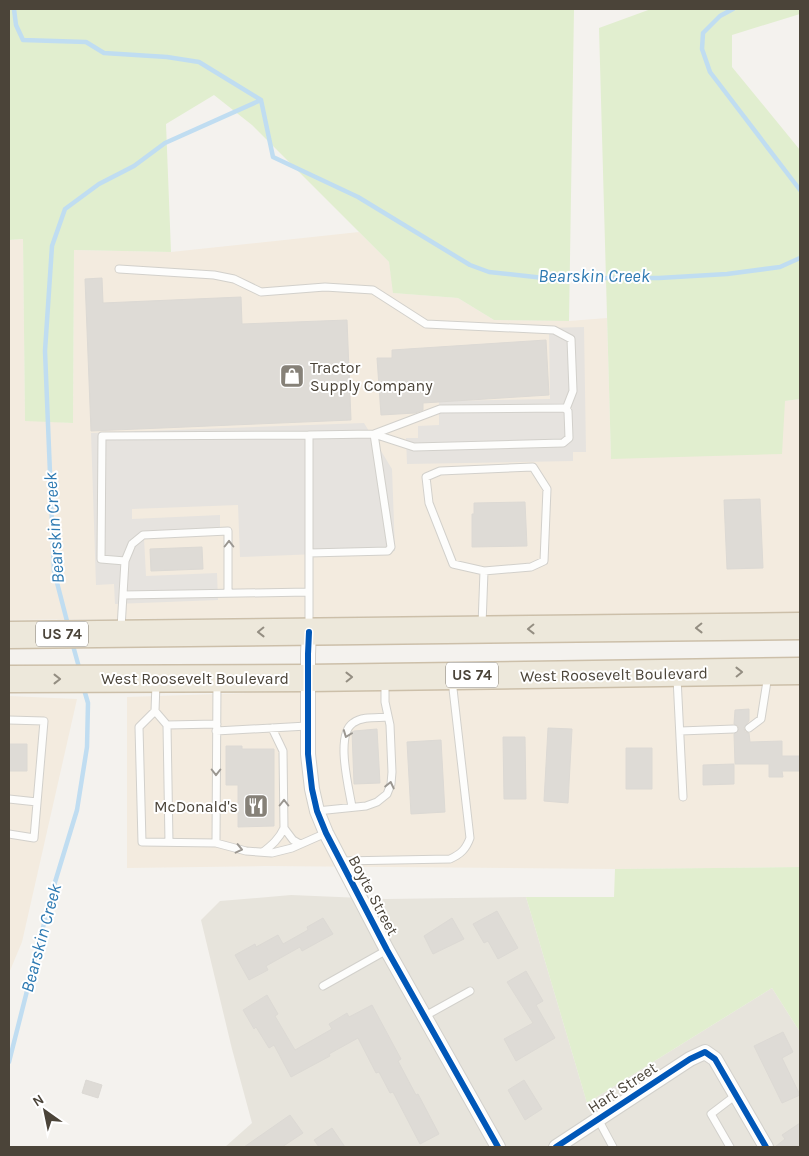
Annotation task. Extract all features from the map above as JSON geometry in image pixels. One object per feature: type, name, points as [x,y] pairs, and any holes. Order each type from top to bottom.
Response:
[{"type":"highway","name":"US 74","points":[[9,635],[800,626]]},
{"type":"highway","name":"West Roosevelt Boulevard","points":[[9,679],[308,678],[800,672]]},
{"type":"street","name":"Boyte Street","points":[[310,632],[307,726],[312,789],[317,811],[340,861],[387,950],[498,1147]]},
{"type":"street","name":"Hart Street","points":[[556,1147],[690,1059],[705,1052],[715,1059],[736,1094]]},
{"type":"street","points":[[736,1094],[766,1147]]},
{"type":"lane","points":[[120,269],[214,275],[234,279],[261,292],[325,287],[373,290],[426,324],[554,330],[571,339],[573,391],[566,409]]},
{"type":"lane","points":[[374,434],[440,409],[566,409]]},
{"type":"lane","points":[[125,561],[101,559],[102,436],[374,434],[412,447],[563,443],[569,438],[569,413],[566,409]]},
{"type":"lane","points":[[309,553],[388,551],[391,548],[374,434]]},
{"type":"lane","points":[[309,435],[310,632]]},
{"type":"lane","points":[[532,468],[547,489],[544,561],[532,567],[484,571],[453,564],[429,503],[426,477],[440,471],[532,468]]},
{"type":"lane","points":[[118,634],[125,561],[132,544],[143,534],[228,531],[228,593]]},
{"type":"lane","points":[[481,630],[484,571]]},
{"type":"lane","points":[[123,595],[309,592]]},
{"type":"lane","points":[[749,728],[761,719],[768,672]]},
{"type":"lane","points":[[677,673],[683,797]]},
{"type":"lane","points":[[317,811],[366,806],[378,802],[387,794],[391,784],[392,772],[390,725],[385,702],[385,676]]},
{"type":"lane","points":[[340,861],[450,858],[458,855],[466,848],[470,838],[452,676]]},
{"type":"lane","points":[[149,678],[155,711],[167,725],[169,842]]},
{"type":"lane","points":[[216,843],[217,678]]},
{"type":"lane","points":[[155,711],[139,727],[142,842],[216,843],[246,851],[272,853],[281,852],[326,833]]},
{"type":"lane","points":[[352,807],[344,751],[344,738],[347,729],[353,723],[363,719],[388,717]]},
{"type":"lane","points":[[9,720],[44,721],[34,838],[9,834]]},
{"type":"lane","points":[[167,725],[272,728],[307,726]]},
{"type":"lane","points":[[263,852],[281,835],[284,828],[283,751],[272,728]]},
{"type":"lane","points":[[680,730],[734,729]]},
{"type":"lane","points":[[9,799],[37,802]]},
{"type":"lane","points":[[284,828],[293,840],[300,844]]},
{"type":"lane","points":[[324,986],[387,950]]},
{"type":"lane","points":[[425,1016],[470,991]]},
{"type":"lane","points":[[730,1147],[711,1114],[736,1094]]},
{"type":"lane","points":[[598,1119],[613,1147]]},
{"type":"shaded area","points":[[359,232],[389,262],[394,293],[458,298],[494,320],[569,321],[607,318],[611,459],[785,401],[800,399],[800,612],[9,620],[9,240],[23,239],[25,420],[73,423],[74,250],[171,252]]},
{"type":"shaded area","points":[[584,327],[586,452],[573,452],[573,461],[407,464],[406,438],[418,438],[418,426],[439,425],[439,401],[550,399],[549,328]]},
{"type":"shaded area","points":[[364,423],[392,469],[395,551],[240,557],[238,505],[132,509],[132,519],[220,515],[220,535],[144,538],[146,576],[217,573],[218,600],[115,604],[114,584],[96,585],[91,433]]},
{"type":"shaded area","points":[[800,685],[800,867],[615,869],[265,866],[127,868],[127,697],[368,689]]},
{"type":"shaded area","points":[[9,696],[77,699],[22,942],[9,973]]},
{"type":"shaded area","points":[[291,895],[386,899],[526,897],[587,1103],[772,988],[800,1032],[800,1147],[225,1147],[252,1123],[201,920],[220,901]]},
{"type":"green space","points":[[9,9],[574,9],[569,321],[494,320],[458,298],[393,293],[389,262],[252,125],[214,95],[166,124],[171,252],[74,250],[73,423],[25,421],[23,239],[9,240]]},
{"type":"green space","points":[[651,9],[800,9],[800,14],[732,35],[732,67],[800,150],[800,399],[785,401],[782,454],[611,459],[599,28]]},
{"type":"green space","points":[[800,867],[800,1032],[772,988],[587,1103],[526,897],[614,897],[615,869]]},
{"type":"building","points":[[102,278],[103,303],[241,297],[242,324],[347,320],[351,420],[91,431],[85,279]]},
{"type":"building","points":[[546,340],[549,395],[423,403],[423,410],[415,413],[381,415],[377,358],[392,358],[392,350]]},
{"type":"building","points":[[760,499],[763,568],[727,569],[724,500]]},
{"type":"building","points":[[525,502],[527,546],[472,547],[474,503]]},
{"type":"building","points":[[202,547],[203,569],[151,571],[150,549]]},
{"type":"building","points":[[749,709],[749,721],[744,728],[745,732],[749,733],[750,742],[782,741],[782,756],[800,756],[800,771],[782,771],[783,777],[769,777],[769,764],[735,764],[734,734],[739,729],[734,724],[735,710]]},
{"type":"building","points":[[548,728],[572,729],[568,803],[544,801]]},
{"type":"building","points":[[377,729],[380,783],[354,784],[352,732]]},
{"type":"building","points":[[503,737],[525,737],[526,799],[504,799]]},
{"type":"building","points":[[441,740],[445,812],[411,814],[407,742]]},
{"type":"building","points":[[9,744],[27,744],[27,771],[9,771]]},
{"type":"building","name":"McDonald's","points":[[226,746],[242,746],[242,749],[274,749],[274,826],[238,827],[238,785],[226,785]]},
{"type":"building","points":[[626,748],[652,748],[652,789],[626,789]]},
{"type":"building","points":[[734,764],[734,784],[703,785],[703,765]]},
{"type":"building","points":[[497,911],[518,948],[498,959],[488,941],[484,943],[473,924]]},
{"type":"building","points":[[323,918],[333,934],[302,951],[300,947],[266,966],[268,970],[249,980],[235,955],[255,944],[256,947],[278,935],[283,944],[308,930],[307,927]]},
{"type":"building","points":[[452,918],[464,939],[433,954],[424,936]]},
{"type":"building","points":[[526,971],[543,1001],[536,1005],[555,1038],[516,1061],[504,1039],[533,1023],[507,982]]},
{"type":"building","points":[[267,995],[278,1014],[275,1016],[295,1050],[332,1029],[329,1024],[347,1013],[349,1017],[372,1005],[401,1059],[398,1061],[439,1134],[420,1144],[393,1092],[390,1093],[379,1072],[376,1073],[358,1038],[291,1077],[274,1045],[269,1048],[256,1027],[254,1029],[243,1010]]},
{"type":"building","points":[[783,1032],[793,1052],[782,1058],[800,1095],[782,1103],[754,1046]]},
{"type":"building","points":[[86,1080],[102,1085],[98,1098],[82,1093]]},
{"type":"building","points":[[524,1080],[542,1109],[525,1120],[508,1090]]},
{"type":"building","points":[[290,1115],[303,1133],[282,1147],[244,1147]]},
{"type":"building","points":[[800,1123],[800,1147],[775,1147],[785,1139],[782,1135]]},
{"type":"building","points":[[332,1128],[345,1147],[319,1147],[314,1140]]},
{"type":"waterway","points":[[14,9],[16,25],[23,40],[86,42],[104,53],[167,57],[199,62],[261,100],[273,157],[358,197],[470,265],[489,272],[544,278],[659,278],[727,274],[780,267],[800,258]]},
{"type":"waterway","name":"Bearskin Creek","points":[[733,9],[720,16],[703,33],[702,49],[710,72],[800,190]]},
{"type":"waterway","name":"Bearskin Creek","points":[[68,625],[54,571],[45,351],[52,246],[65,209],[99,184],[134,166],[165,143],[261,100]]},
{"type":"waterway","name":"Bearskin Creek","points":[[72,642],[80,671]]},
{"type":"waterway","name":"Bearskin Creek","points":[[9,1062],[52,892],[77,810],[87,747],[88,703],[83,686]]},
{"type":"cycle path","points":[[309,632],[308,754],[312,789],[317,811],[326,833],[387,950],[498,1147]]},
{"type":"cycle path","points":[[556,1147],[690,1059],[705,1052],[715,1059],[766,1147]]},
{"type":"place","name":"Tractor Supply Company","points":[[292,376]]},
{"type":"place","name":"McDonald's","points":[[256,806]]}]
